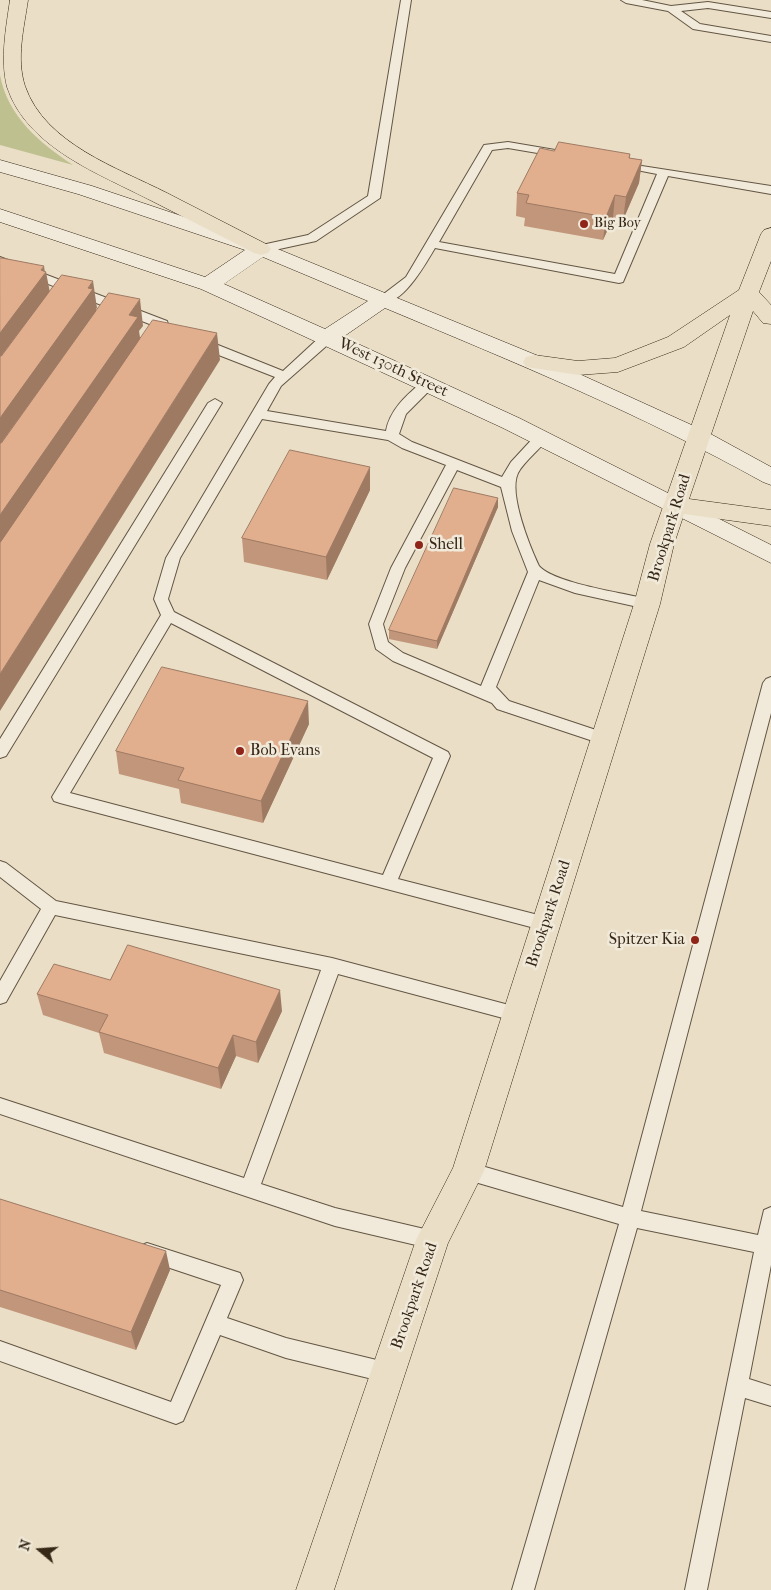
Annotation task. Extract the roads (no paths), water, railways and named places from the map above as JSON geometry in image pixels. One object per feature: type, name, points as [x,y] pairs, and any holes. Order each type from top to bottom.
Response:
[{"type":"main road","points":[[19,0],[12,46],[12,67],[16,86],[23,101],[40,124],[56,140],[88,160],[261,249]]},
{"type":"main road","points":[[0,166],[85,190],[261,249],[385,299],[534,362],[699,437],[771,477]]},
{"type":"main road","name":"West 130th Street","points":[[0,215],[208,285],[428,384],[541,438],[771,555]]},
{"type":"main road","name":"Brookpark Road","points":[[316,1590],[433,1240],[468,1172],[647,604],[662,544],[748,293],[771,234]]},
{"type":"main road","points":[[208,285],[261,249]]},
{"type":"main road","points":[[534,362],[578,368],[618,365],[676,342],[748,293],[771,318]]},
{"type":"main road","points":[[327,338],[385,299]]},
{"type":"main road","points":[[676,506],[771,518]]},
{"type":"lane","points":[[261,249],[312,238],[374,198],[406,0]]},
{"type":"lane","points":[[626,0],[671,9],[708,5],[771,15]]},
{"type":"lane","points":[[671,9],[697,27],[771,39]]},
{"type":"lane","points":[[385,299],[412,279],[488,147],[508,144],[576,156]]},
{"type":"lane","points":[[606,161],[771,190]]},
{"type":"lane","points":[[432,244],[619,279],[664,172]]},
{"type":"lane","points":[[0,261],[66,291],[163,329]]},
{"type":"lane","points":[[4,276],[13,266]]},
{"type":"lane","points":[[189,338],[284,376]]},
{"type":"lane","points":[[327,338],[276,384],[173,558],[161,599],[168,615],[442,756],[388,882]]},
{"type":"lane","points":[[392,436],[396,416],[404,405],[428,384]]},
{"type":"lane","points":[[0,752],[215,403]]},
{"type":"lane","points":[[258,414],[392,436],[407,445],[508,484]]},
{"type":"lane","points":[[541,438],[516,466],[508,484],[525,554],[535,572],[559,582],[647,604]]},
{"type":"lane","points":[[454,463],[398,568],[376,624],[382,645],[398,657],[495,698]]},
{"type":"lane","points":[[535,572],[488,688],[503,705],[605,738]]},
{"type":"lane","points":[[168,615],[60,797],[546,924]]},
{"type":"lane","points":[[523,1590],[630,1218],[771,683]]},
{"type":"lane","points":[[0,868],[51,907],[332,965],[518,1014]]},
{"type":"lane","points":[[0,997],[51,907]]},
{"type":"lane","points":[[250,1190],[332,965]]},
{"type":"lane","points":[[0,1106],[334,1217],[433,1240]]},
{"type":"lane","points":[[468,1172],[630,1218],[764,1245]]},
{"type":"lane","points":[[696,1590],[771,1216]]},
{"type":"lane","points":[[0,1351],[176,1414],[233,1280],[131,1246]]},
{"type":"lane","points":[[215,1324],[286,1348],[389,1373]]},
{"type":"lane","points":[[738,1386],[771,1396]]},
{"type":"place","name":"Big Boy","points":[[584,224]]},
{"type":"place","name":"Shell","points":[[419,545]]},
{"type":"place","name":"Bob Evans","points":[[240,751]]},
{"type":"place","name":"Spitzer Kia","points":[[695,940]]}]
